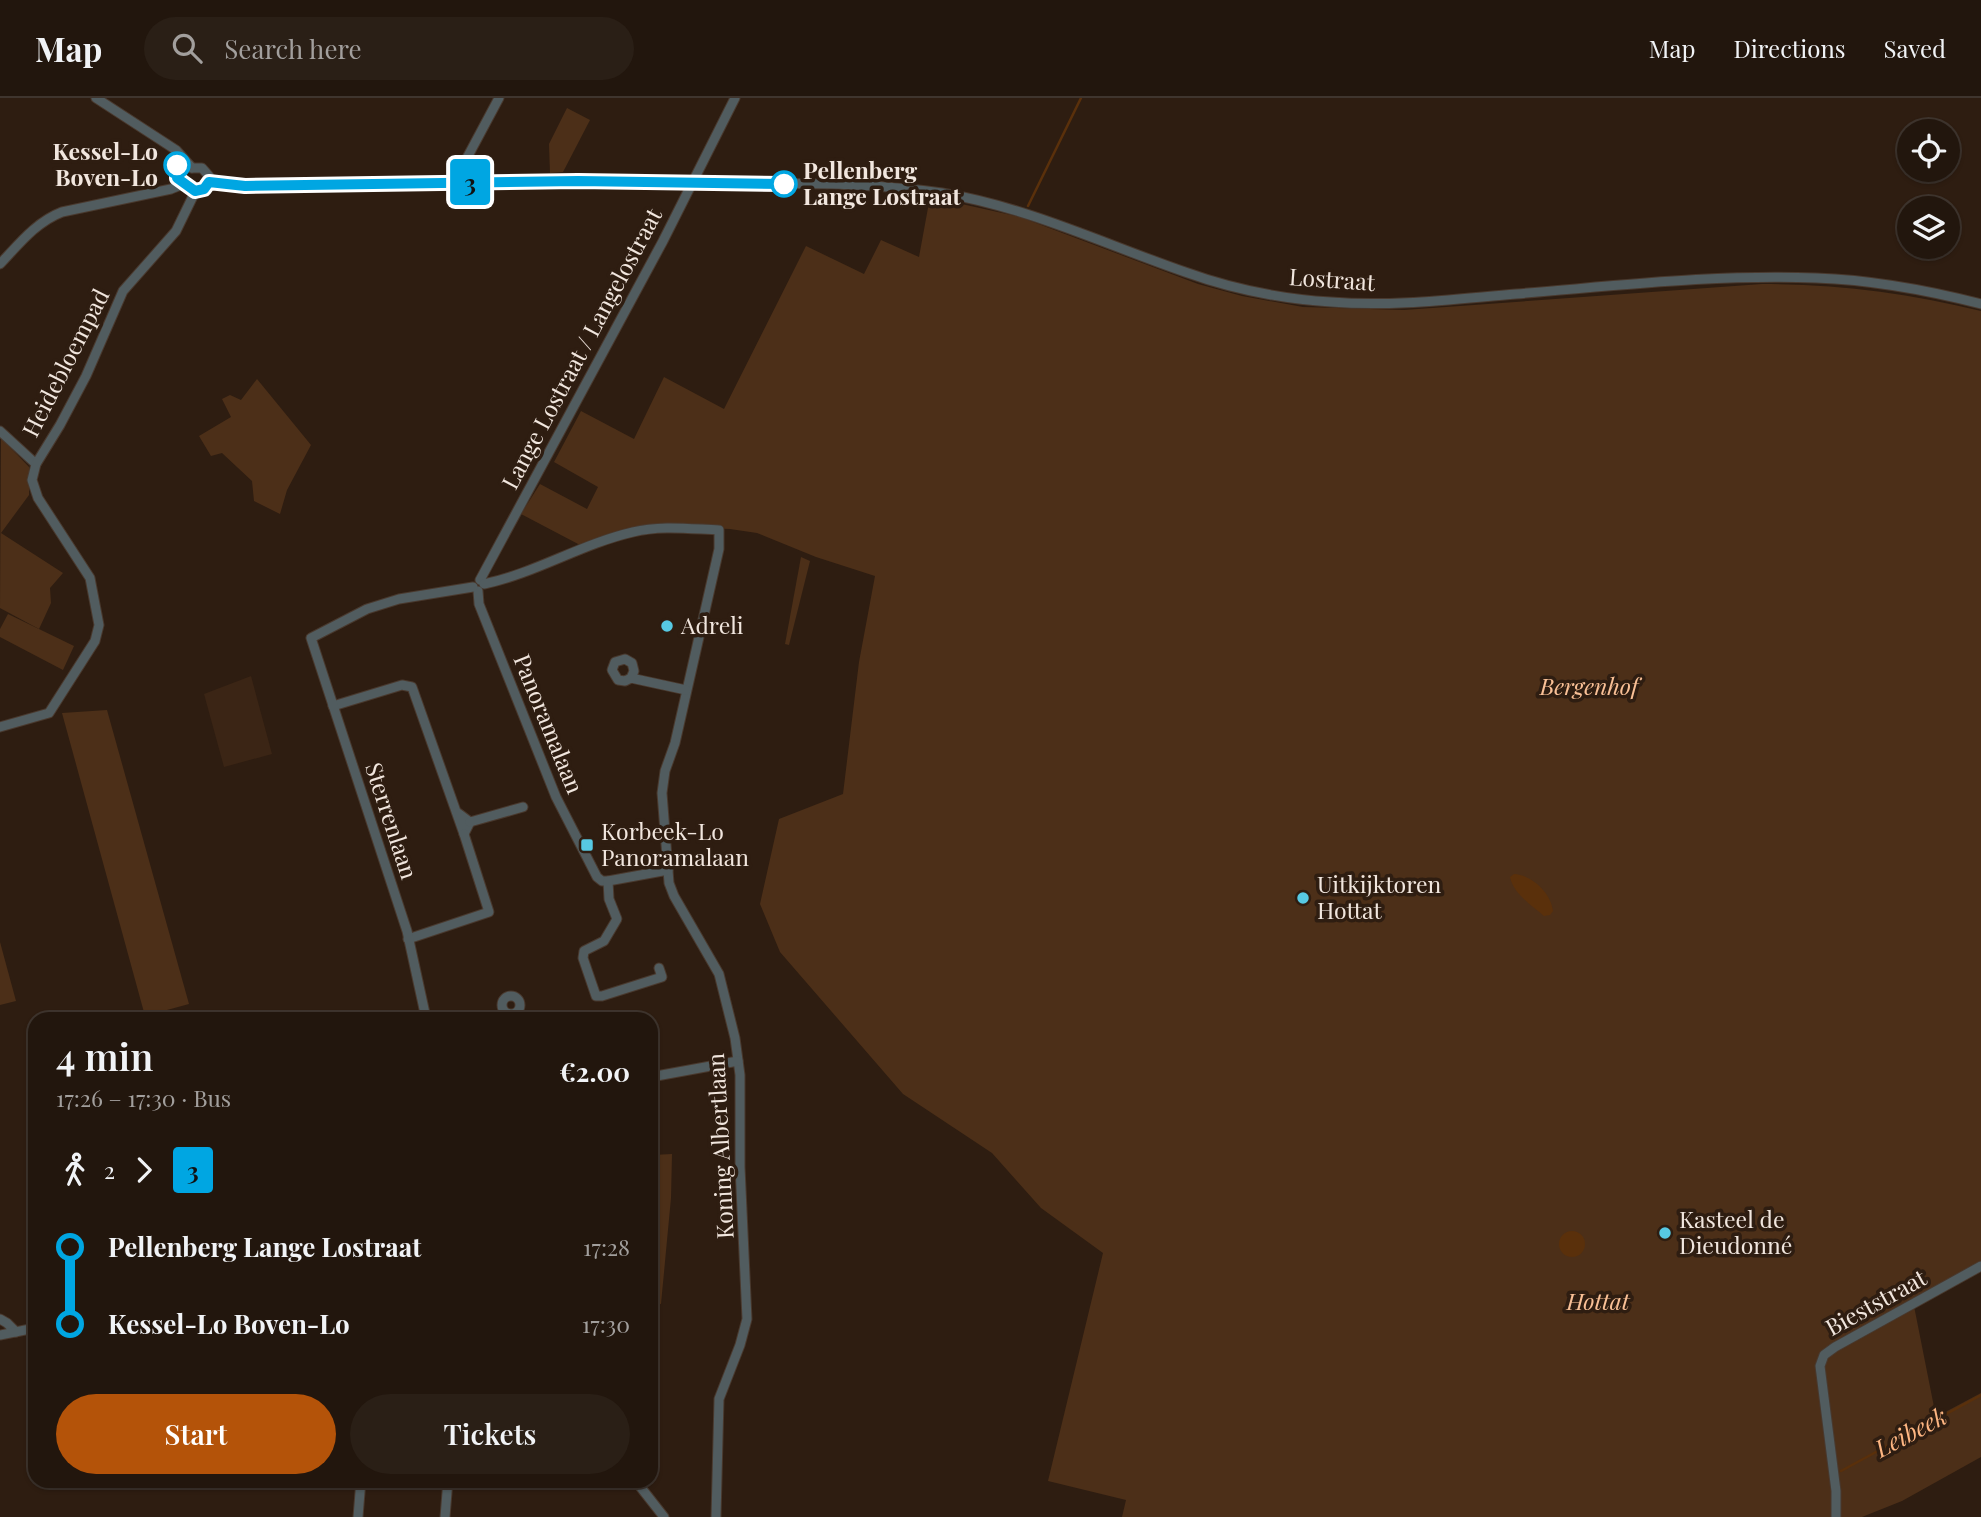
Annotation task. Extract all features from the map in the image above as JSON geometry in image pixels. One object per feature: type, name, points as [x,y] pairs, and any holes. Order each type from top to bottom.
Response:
[{"type":"street","points":[[96,98],[176,150],[192,167],[205,170],[209,182],[204,189],[195,191],[186,183],[186,174],[192,167]]},
{"type":"street","points":[[457,182],[460,169],[499,98]]},
{"type":"street","name":"Lange Lostraat / Langelostraat","points":[[479,585],[694,183],[735,98]]},
{"type":"street","name":"Lostraat","points":[[209,182],[245,186],[457,182],[848,185],[942,193],[993,204],[1058,223],[1186,273],[1264,293],[1327,302],[1406,303],[1705,279],[1768,277],[1858,281],[1925,291],[1981,304]]},
{"type":"street","points":[[0,264],[40,223],[50,217],[186,183]]},
{"type":"street","name":"Heidebloempad","points":[[0,727],[49,713],[95,640],[99,625],[90,578],[38,498],[32,480],[36,464],[86,376],[123,291],[176,231],[195,191]]},
{"type":"street","points":[[0,431],[36,464]]},
{"type":"street","name":"Koning Albertlaan","points":[[479,585],[520,575],[590,546],[633,532],[653,528],[719,530],[719,549],[675,743],[662,781],[668,870],[674,896],[719,974],[738,1061],[747,1319],[740,1346],[719,1399],[716,1517]]},
{"type":"street","name":"Sterrenlaan","points":[[425,1012],[408,939],[311,638],[367,609],[399,599],[479,585]]},
{"type":"street","name":"Panoramalaan","points":[[479,585],[479,604],[556,797],[595,873],[601,880],[608,881]]},
{"type":"street","points":[[631,678],[686,690]]},
{"type":"street","points":[[333,706],[402,685],[412,687],[485,899],[489,912],[408,939]]},
{"type":"street","points":[[464,834],[470,822],[523,807]]},
{"type":"street","points":[[457,813],[470,822]]},
{"type":"street","points":[[659,968],[662,977],[596,996],[583,958],[584,951],[604,941],[617,919],[609,899],[608,881],[668,870]]},
{"type":"street","points":[[658,1076],[738,1061]]},
{"type":"street","name":"Bieststraat","points":[[1836,1517],[1836,1491],[1821,1359],[1835,1347],[1981,1266]]},
{"type":"street","points":[[0,1319],[16,1332]]},
{"type":"street","points":[[0,1335],[28,1329]]},
{"type":"street","points":[[358,1517],[360,1488]]},
{"type":"street","points":[[445,1517],[447,1488]]},
{"type":"street","points":[[641,1488],[664,1517]]},
{"type":"shaded area","points":[[251,676],[272,754],[224,767],[204,694]]},
{"type":"shaded area","points":[[1514,874],[1540,886],[1549,898],[1553,911],[1550,915],[1544,916],[1519,894],[1510,877]]},
{"type":"shaded area","points":[[1572,1231],[1581,1235],[1585,1244],[1581,1253],[1572,1257],[1563,1253],[1559,1244],[1563,1235]]},
{"type":"green space","points":[[567,108],[590,120],[563,172],[550,173],[549,144]]},
{"type":"green space","points":[[930,197],[1020,217],[1198,284],[1242,296],[1303,307],[1404,310],[1762,284],[1872,291],[1981,311],[1981,1263],[1821,1353],[1836,1510],[1834,1517],[1122,1517],[1126,1500],[1048,1481],[1103,1253],[1041,1208],[992,1153],[903,1094],[780,952],[760,904],[779,819],[843,794],[859,662],[875,576],[816,557],[757,533],[730,529],[653,526],[580,545],[521,514],[540,484],[587,509],[598,487],[554,462],[581,411],[634,439],[664,377],[724,409],[806,246],[864,274],[881,240],[919,257]]},
{"type":"green space","points":[[257,379],[311,445],[287,490],[280,514],[254,501],[252,481],[222,453],[211,456],[199,436],[231,417],[222,399],[230,395],[241,400]]},
{"type":"green space","points":[[1,438],[29,467],[29,495],[1,533],[63,573],[50,588],[51,603],[39,629],[0,608]]},
{"type":"green space","points":[[801,557],[810,561],[789,645],[785,644]]},
{"type":"green space","points":[[8,614],[74,646],[63,670],[0,637],[0,629]]},
{"type":"green space","points":[[107,710],[189,1004],[160,1012],[144,1012],[62,713]]},
{"type":"green space","points":[[0,942],[16,1001],[0,1005]]},
{"type":"green space","points":[[672,1154],[671,1198],[661,1304],[658,1304],[658,1155]]},
{"type":"green space","points":[[1914,1306],[1936,1417],[1981,1393],[1981,1457],[1902,1501],[1862,1517],[1839,1517],[1822,1364],[1824,1358]]},
{"type":"waterway","points":[[1028,206],[1081,98]]},
{"type":"waterway","name":"Leibeek","points":[[1841,1471],[1981,1395]]},
{"type":"bus line","name":"3","points":[[177,165],[177,178],[195,191],[204,189],[209,182],[245,186],[578,181],[784,184]]},
{"type":"place","name":"Kessel-Lo Boven-Lo","points":[[177,165]]},
{"type":"place","name":"Pellenberg Lange Lostraat","points":[[784,184]]},
{"type":"place","name":"Adreli","points":[[667,626]]},
{"type":"place","name":"Korbeek-Lo Panoramalaan","points":[[587,845]]},
{"type":"place","name":"Uitkijktoren Hottat","points":[[1303,898]]},
{"type":"place","name":"Kasteel de Dieudonné","points":[[1665,1233]]},
{"type":"park label","name":"Bergenhof","points":[[1589,687]]},
{"type":"park label","name":"Hottat","points":[[1598,1302]]}]
